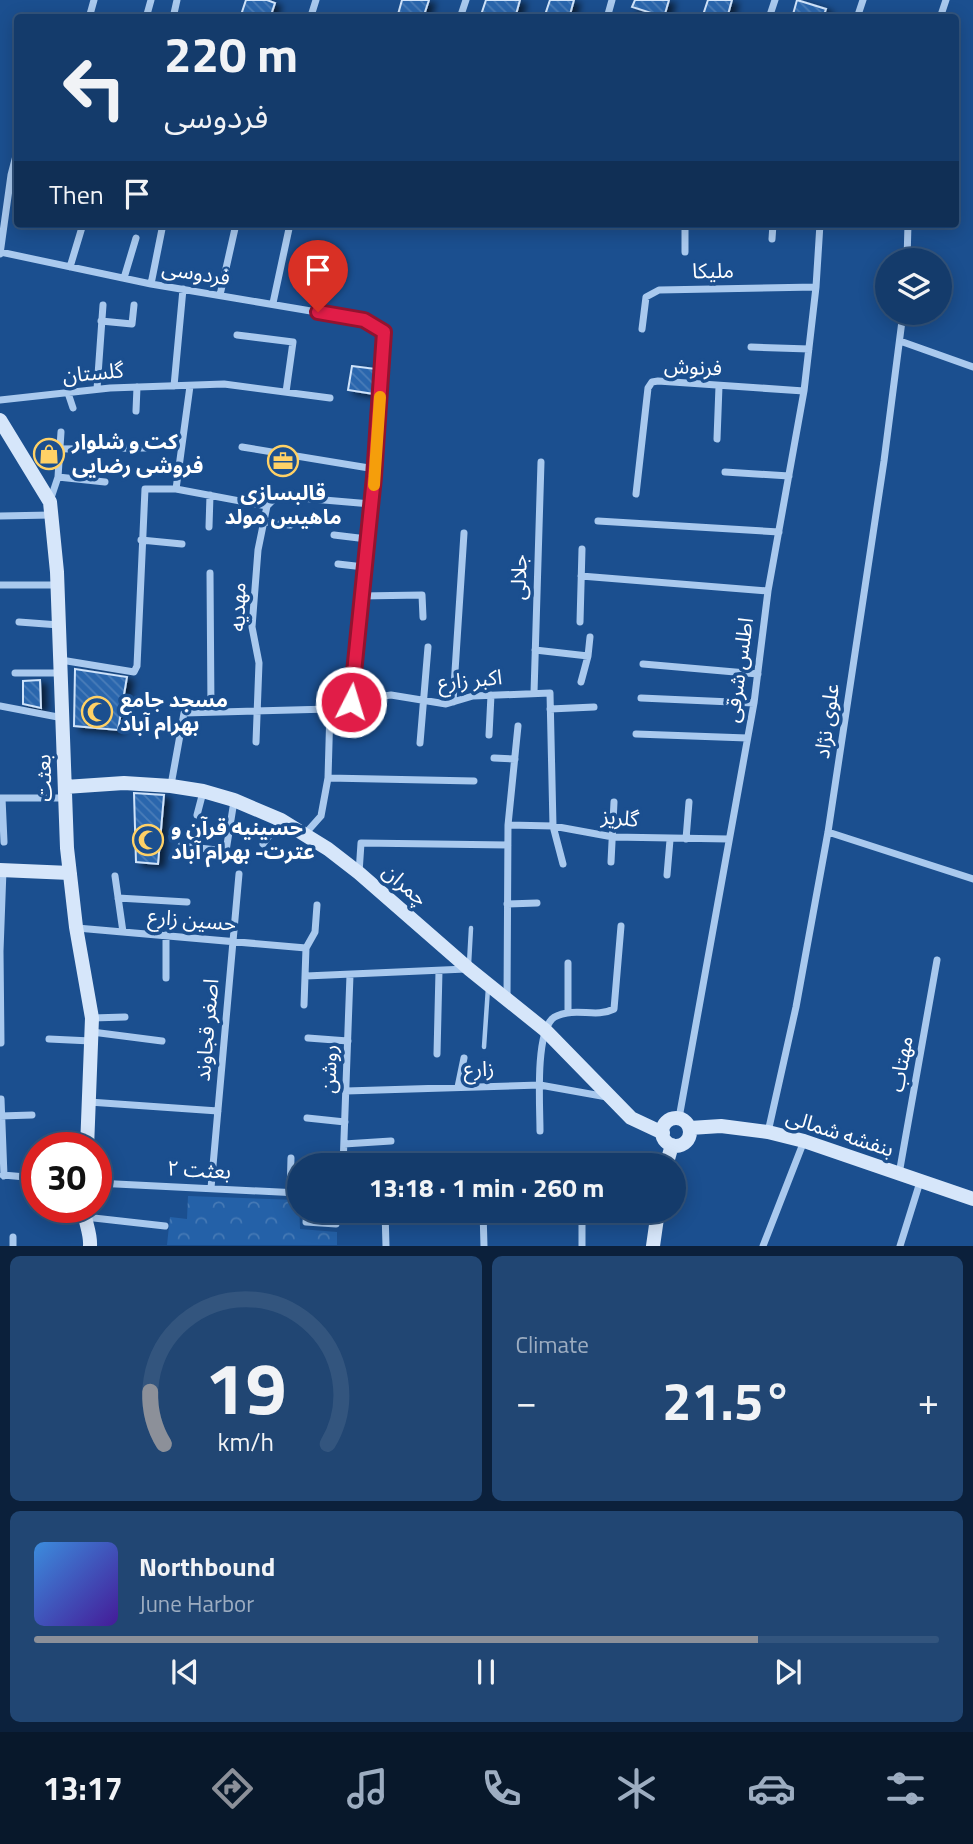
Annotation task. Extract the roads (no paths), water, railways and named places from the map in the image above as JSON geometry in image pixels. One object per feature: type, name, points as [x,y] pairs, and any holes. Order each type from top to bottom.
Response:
[{"type":"street","points":[[0,253],[0,240],[14,168]]},
{"type":"street","points":[[70,267],[82,228]]},
{"type":"street","points":[[151,284],[162,228]]},
{"type":"street","points":[[220,295],[235,228]]},
{"type":"street","points":[[273,303],[289,228]]},
{"type":"street","points":[[685,228],[685,252]]},
{"type":"street","points":[[772,239],[773,228]]},
{"type":"street","name":"اطلس شرقی","points":[[684,1123],[729,839],[754,703],[768,591],[804,391],[820,228]]},
{"type":"street","points":[[907,248],[908,228]]},
{"type":"street","points":[[124,278],[136,238]]},
{"type":"street","name":"فردوسی","points":[[0,253],[151,284],[364,320],[384,332],[375,469]]},
{"type":"street","name":"ملیکا","points":[[642,329],[646,297],[659,290],[816,287]]},
{"type":"street","points":[[174,386],[183,289]]},
{"type":"street","points":[[97,389],[103,304]]},
{"type":"street","points":[[102,321],[132,324],[134,305]]},
{"type":"street","name":"علوی نژاد","points":[[768,1132],[796,1007],[828,832],[902,325]]},
{"type":"street","points":[[237,335],[293,342],[286,392]]},
{"type":"street","points":[[900,341],[973,367]]},
{"type":"street","points":[[751,346],[809,349]]},
{"type":"street","name":"فرنوش","points":[[636,494],[648,388],[652,382],[804,391]]},
{"type":"street","name":"گلستان","points":[[0,400],[97,389],[224,384],[330,398]]},
{"type":"street","points":[[176,489],[190,386]]},
{"type":"street","points":[[717,439],[719,386]]},
{"type":"street","points":[[136,411],[137,387]]},
{"type":"street","points":[[68,393],[73,408]]},
{"type":"street","name":"بعثت","points":[[0,420],[51,508],[70,873],[91,1030],[88,1132]]},
{"type":"street","points":[[0,516],[51,508],[58,477],[61,432]]},
{"type":"street","points":[[242,447],[375,469],[351,702]]},
{"type":"street","points":[[58,449],[145,449]]},
{"type":"street","name":"جلالی","points":[[534,693],[541,462]]},
{"type":"street","points":[[725,472],[789,476]]},
{"type":"street","points":[[58,477],[106,482]]},
{"type":"street","points":[[15,673],[61,667],[134,672],[137,666],[145,489],[176,489],[267,506],[277,496],[372,503]]},
{"type":"street","points":[[209,527],[210,495]]},
{"type":"street","name":"مهدیه","points":[[256,742],[259,663],[252,627],[258,550],[267,506]]},
{"type":"street","points":[[598,521],[779,532]]},
{"type":"street","points":[[265,522],[290,525]]},
{"type":"street","points":[[453,702],[464,533]]},
{"type":"street","points":[[334,536],[367,539]]},
{"type":"street","points":[[141,540],[181,544]]},
{"type":"street","points":[[580,622],[582,549]]},
{"type":"street","points":[[338,564],[364,567]]},
{"type":"street","points":[[210,573],[211,711]]},
{"type":"street","points":[[581,576],[768,591]]},
{"type":"street","points":[[0,584],[57,585]]},
{"type":"street","points":[[361,596],[422,594],[423,617]]},
{"type":"street","points":[[19,622],[59,625]]},
{"type":"street","points":[[581,682],[590,637]]},
{"type":"street","points":[[420,743],[428,647]]},
{"type":"street","points":[[535,650],[588,656]]},
{"type":"street","points":[[643,664],[758,674]]},
{"type":"street","name":"اکبر زارع","points":[[171,786],[184,713],[330,709],[351,702],[391,695],[446,704],[473,696],[534,693],[550,693],[551,709]]},
{"type":"street","points":[[489,734],[491,695]]},
{"type":"street","points":[[641,698],[754,703]]},
{"type":"street","points":[[0,706],[64,718]]},
{"type":"street","points":[[563,864],[553,826],[551,709],[594,707]]},
{"type":"street","points":[[305,834],[321,816],[328,778],[330,709]]},
{"type":"street","points":[[507,1000],[508,825],[518,726]]},
{"type":"street","points":[[636,734],[747,738]]},
{"type":"street","points":[[494,758],[515,759]]},
{"type":"street","points":[[328,778],[474,781]]},
{"type":"street","name":"چمران","points":[[65,792],[124,782],[171,786],[234,800],[281,820],[328,849],[359,873],[469,969],[545,1030],[631,1118],[667,1139]]},
{"type":"street","points":[[197,815],[203,791]]},
{"type":"street","points":[[4,842],[1,798],[65,792]]},
{"type":"street","points":[[181,846],[226,851],[234,800]]},
{"type":"street","points":[[611,862],[614,802]]},
{"type":"street","points":[[686,839],[689,802]]},
{"type":"street","points":[[263,844],[281,820]]},
{"type":"street","name":"گلریز","points":[[508,825],[553,826],[613,837],[729,839]]},
{"type":"street","points":[[828,832],[973,879]]},
{"type":"street","points":[[667,875],[670,839]]},
{"type":"street","points":[[359,873],[361,843],[508,845]]},
{"type":"street","points":[[1,1043],[2,870],[70,873]]},
{"type":"street","name":"اصغر قجاوند","points":[[211,1188],[239,874]]},
{"type":"street","points":[[115,876],[123,932]]},
{"type":"street","points":[[118,898],[187,902]]},
{"type":"street","points":[[507,904],[537,904]]},
{"type":"street","points":[[304,1005],[306,948],[315,932],[317,905]]},
{"type":"street","points":[[540,1131],[540,1058],[545,1030],[553,1017],[568,1013],[604,1013],[614,1009],[621,926]]},
{"type":"street","name":"حسین زارع","points":[[76,928],[306,948]]},
{"type":"street","points":[[166,935],[166,978]]},
{"type":"street","name":"مهتاب","points":[[899,1174],[937,960]]},
{"type":"street","points":[[568,963],[568,1013]]},
{"type":"street","points":[[306,976],[469,969]]},
{"type":"street","points":[[437,1054],[439,971]]},
{"type":"street","name":"روشن","points":[[344,1153],[350,975]]},
{"type":"street","points":[[49,1039],[91,1030],[125,1017]]},
{"type":"street","points":[[91,1030],[162,1041]]},
{"type":"street","points":[[308,1038],[348,1041]]},
{"type":"street","points":[[458,1087],[464,1058]]},
{"type":"street","name":"زارع","points":[[346,1091],[540,1085],[611,1097]]},
{"type":"street","points":[[1,1099],[2,1175],[21,1177]]},
{"type":"street","points":[[89,1102],[218,1111]]},
{"type":"street","points":[[1,1116],[32,1115]]},
{"type":"street","points":[[307,1118],[345,1122]]},
{"type":"street","points":[[666,1153],[667,1122],[684,1123],[689,1137],[684,1143],[667,1139]]},
{"type":"street","name":"بنفشه شمالی","points":[[684,1123],[768,1132],[804,1141],[973,1199]]},
{"type":"street","points":[[344,1144],[391,1141]]},
{"type":"street","points":[[763,1245],[804,1141]]},
{"type":"street","points":[[900,1245],[920,1182]]},
{"type":"street","name":"بعثت ۲","points":[[112,1184],[287,1192]]},
{"type":"street","points":[[112,1217],[165,1226]]},
{"type":"street","points":[[321,1223],[336,1224]]},
{"type":"street","points":[[385,1223],[386,1245]]},
{"type":"street","points":[[483,1223],[484,1245]]},
{"type":"street","points":[[582,1223],[582,1245]]},
{"type":"street","points":[[653,1245],[656,1223]]},
{"type":"lane","points":[[469,969],[471,928]]},
{"type":"lane","points":[[484,1047],[488,984]]},
{"type":"place","name":"کت و شلوار فروشی رضایی","points":[[49,454]]},
{"type":"place","name":"قالبسازی ماهیس مولد","points":[[283,461]]},
{"type":"place","name":"مسجد جامع بهرام آباد","points":[[97,712]]},
{"type":"place","name":"حسینیه قرآن و عترت- بهرام آباد","points":[[148,840]]}]
